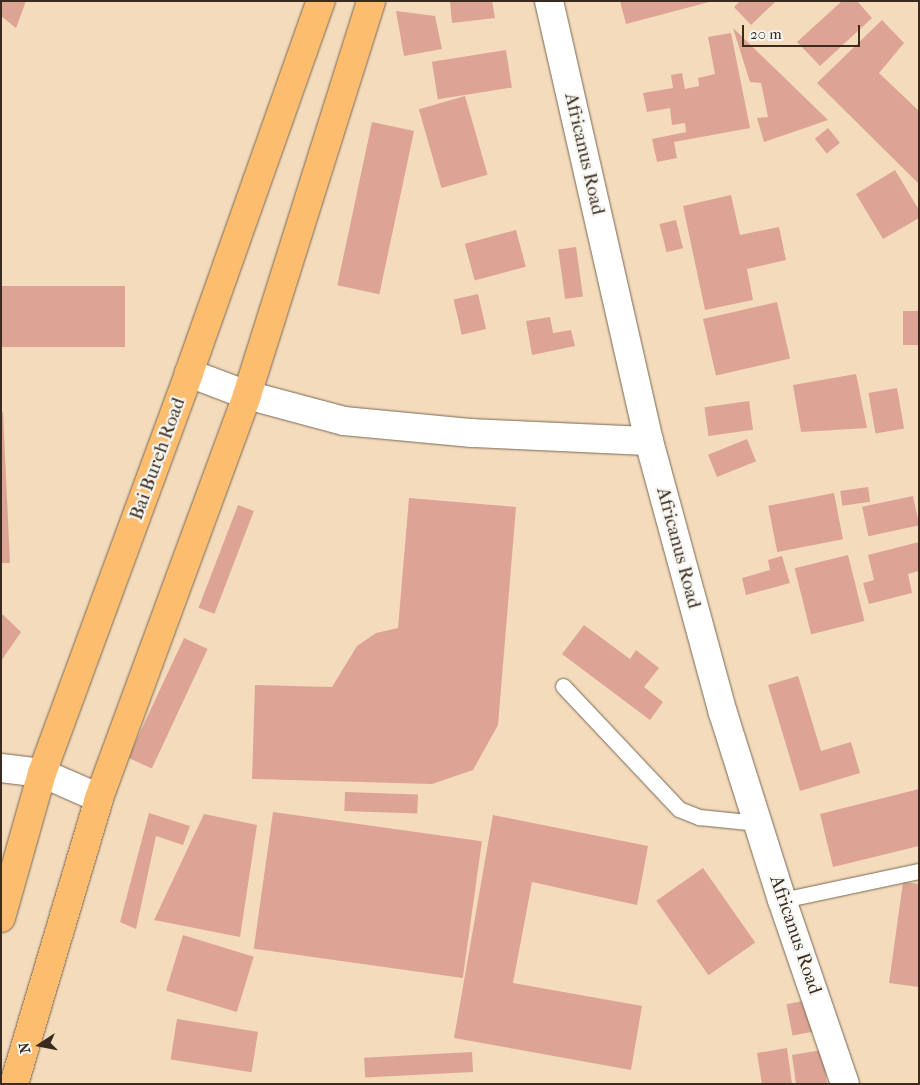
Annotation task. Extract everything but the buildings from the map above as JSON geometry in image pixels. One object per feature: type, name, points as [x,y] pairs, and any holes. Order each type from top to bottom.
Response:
[{"type":"highway","name":"Bai Bureh Road","points":[[1,918],[42,773],[189,373],[321,1]]},
{"type":"highway","points":[[14,1084],[99,798],[247,395],[371,1]]},
{"type":"street","name":"Africanus Road","points":[[549,1],[649,441],[723,713],[782,900],[845,1084]]},
{"type":"street","points":[[189,373],[247,395],[344,421],[472,433],[649,441]]},
{"type":"street","points":[[1,768],[42,773],[99,798]]},
{"type":"lane","points":[[563,686],[679,809],[698,817],[758,823]]},
{"type":"lane","points":[[782,900],[919,871]]}]
